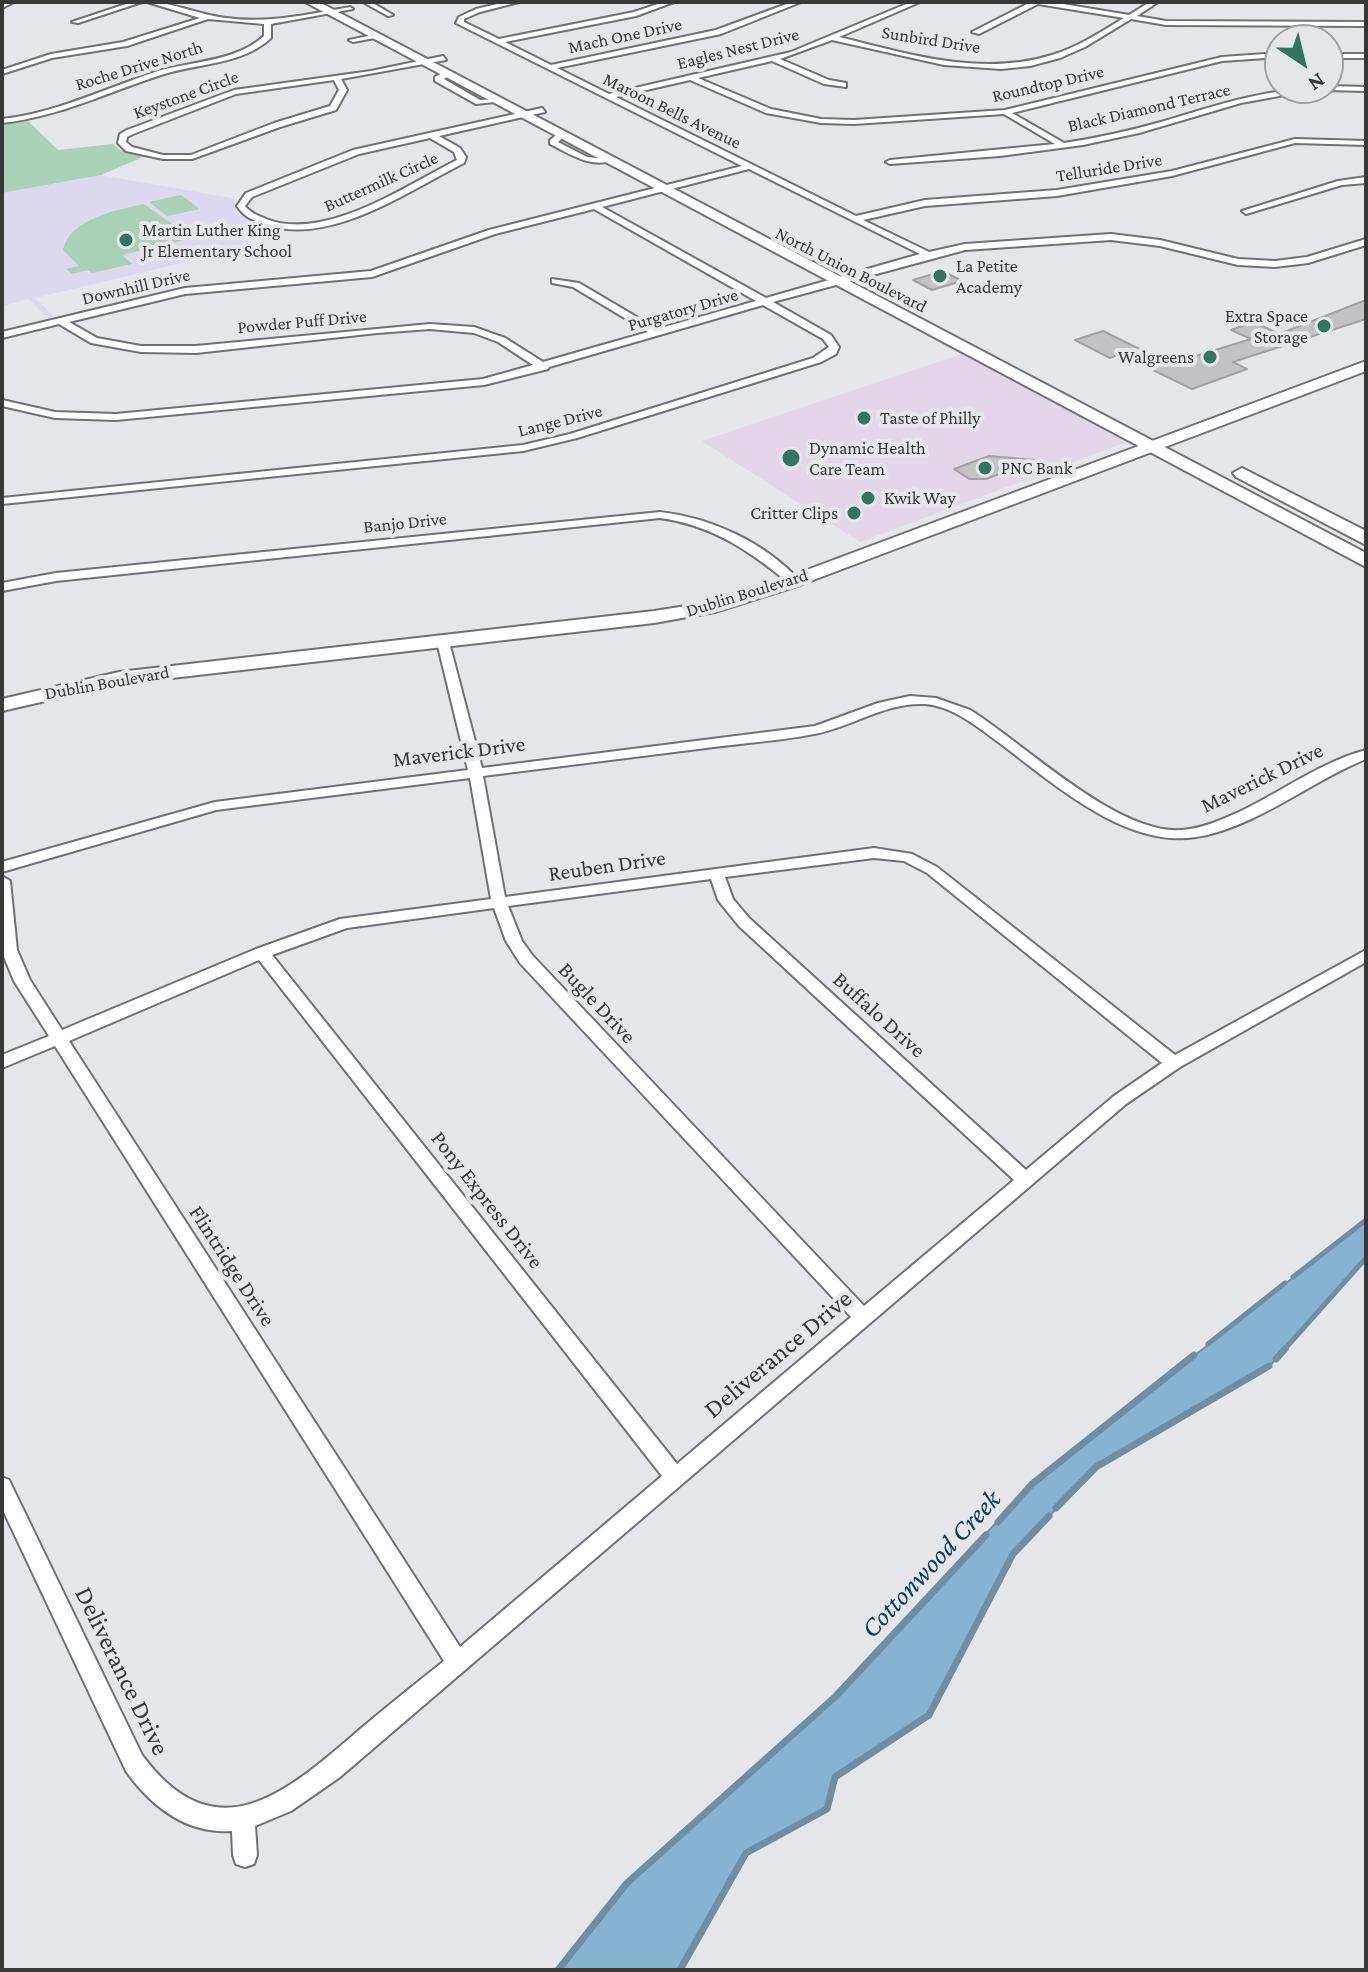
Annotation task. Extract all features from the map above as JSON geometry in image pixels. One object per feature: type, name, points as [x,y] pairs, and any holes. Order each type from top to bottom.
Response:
[{"type":"main road","name":"North Union Boulevard","points":[[311,2],[350,9],[1015,355]]},
{"type":"main road","name":"North Union Boulevard","points":[[334,7],[375,36],[1366,561]]},
{"type":"main road","name":"Dublin Boulevard","points":[[2,705],[119,678],[682,613],[730,602],[794,581],[1366,366]]},
{"type":"main road","points":[[1153,426],[1196,449]]},
{"type":"main road","points":[[1222,463],[1366,539]]},
{"type":"street","points":[[2,6],[11,2]]},
{"type":"street","points":[[76,22],[139,2]]},
{"type":"street","points":[[150,2],[209,17],[267,22],[334,7]]},
{"type":"street","points":[[366,2],[390,15]]},
{"type":"street","name":"Maroon Bells Avenue","points":[[516,2],[478,10],[461,18],[463,26],[928,255]]},
{"type":"street","points":[[496,42],[636,14],[671,2]]},
{"type":"street","name":"Mach One Drive","points":[[549,68],[718,32],[798,2]]},
{"type":"street","name":"Eagles Nest Drive","points":[[606,97],[773,59],[917,2]]},
{"type":"street","points":[[976,32],[1037,2],[1166,23],[1366,24]]},
{"type":"street","name":"Sunbird Drive","points":[[832,38],[937,61],[1015,65],[1066,53],[1155,2]]},
{"type":"street","points":[[2,72],[61,54],[124,44],[209,17]]},
{"type":"street","name":"Roche Drive North","points":[[2,121],[37,116],[158,73],[250,49],[268,36],[267,22]]},
{"type":"street","points":[[353,40],[375,36]]},
{"type":"street","name":"Roundtop Drive","points":[[692,78],[759,108],[821,121],[867,122],[1005,112],[1222,59],[1264,56]]},
{"type":"street","points":[[1344,56],[1366,56]]},
{"type":"street","name":"Keystone Circle","points":[[336,78],[343,90],[333,108],[277,125],[202,155],[163,157],[129,149],[122,143],[123,136],[130,132],[223,96],[443,58]]},
{"type":"street","points":[[773,59],[827,82],[843,85]]},
{"type":"street","points":[[25,64],[38,67]]},
{"type":"street","points":[[1344,88],[1366,89]]},
{"type":"street","name":"Black Diamond Terrace","points":[[890,162],[1005,154],[1114,136],[1264,97]]},
{"type":"street","name":"Buttermilk Circle","points":[[430,134],[457,150],[461,161],[345,219],[309,228],[285,228],[248,215],[241,206],[249,195],[346,155],[430,134],[542,110]]},
{"type":"street","points":[[1005,112],[1062,145]]},
{"type":"street","points":[[816,130],[821,121]]},
{"type":"street","name":"Telluride Drive","points":[[854,219],[925,203],[1057,193],[1158,176],[1295,141],[1366,143]]},
{"type":"street","name":"Downhill Drive","points":[[2,335],[197,289],[372,274],[466,240],[748,167]]},
{"type":"street","points":[[1246,211],[1341,183],[1366,180]]},
{"type":"street","name":"Lange Drive","points":[[2,501],[494,452],[555,442],[817,360],[832,352],[834,347],[827,337],[595,206]]},
{"type":"street","points":[[547,210],[557,216]]},
{"type":"street","name":"Purgatory Drive","points":[[2,403],[55,415],[139,416],[484,382],[928,255],[981,245],[1119,237],[1160,243],[1223,259],[1275,264],[1308,260],[1366,242]]},
{"type":"street","points":[[555,281],[576,285],[658,334]]},
{"type":"street","name":"Powder Puff Drive","points":[[60,321],[72,332],[103,346],[153,351],[422,328],[461,328],[494,336],[544,367]]},
{"type":"street","name":"Banjo Drive","points":[[2,587],[72,576],[660,515],[692,518],[715,527],[794,581]]},
{"type":"street","name":"Bugle Drive","points":[[443,642],[475,772],[499,902],[509,935],[526,959],[863,1318]]},
{"type":"street","name":"Maverick Drive","points":[[2,867],[215,806],[815,730],[892,703],[926,695],[976,719],[1116,818],[1146,831],[1164,834],[1179,836],[1211,829],[1366,754]]},
{"type":"street","name":"Reuben Drive","points":[[2,1062],[262,953],[345,923],[856,854],[907,857],[932,870],[1174,1063]]},
{"type":"street","name":"Buffalo Drive","points":[[716,873],[726,900],[744,922],[1026,1180]]},
{"type":"street","name":"Flintridge Drive","points":[[2,881],[9,950],[22,981],[458,1663]]},
{"type":"street","name":"Pony Express Drive","points":[[262,953],[675,1477]]},
{"type":"street","name":"Deliverance Drive","points":[[2,1486],[134,1763],[149,1786],[168,1802],[193,1816],[243,1818],[268,1810],[318,1779],[458,1663],[1120,1100],[1174,1063],[1366,955]]},
{"type":"street","points":[[243,1818],[245,1855]]},
{"type":"shaded area","name":"Martin Luther King Jr Elementary School","points":[[101,175],[236,199],[234,207],[237,213],[271,229],[228,252],[35,298],[54,317],[49,319],[29,299],[2,306],[2,193]]},
{"type":"shaded area","points":[[962,354],[1127,442],[860,542],[702,441]]},
{"type":"green space","points":[[28,121],[58,150],[113,144],[120,150],[143,157],[101,175],[2,193],[2,124]]},
{"type":"green space","points":[[181,195],[200,209],[167,216],[149,202]]},
{"type":"green space","points":[[144,204],[188,235],[184,240],[122,255],[132,264],[92,273],[88,270],[72,274],[66,269],[79,266],[63,250],[74,231],[96,218]]},
{"type":"water","points":[[1366,1220],[1366,1258],[1266,1370],[1096,1467],[1013,1554],[929,1715],[835,1777],[827,1809],[746,1853],[680,1970],[558,1970],[627,1883],[836,1696],[1032,1484]]},
{"type":"building","name":"La Petite Academy","points":[[943,271],[962,281],[932,290],[913,280]]},
{"type":"building","points":[[1366,300],[1366,319],[1233,362],[1247,369],[1192,389],[1120,354],[1110,358],[1075,340],[1103,331],[1170,364],[1251,339],[1231,330],[1254,322],[1279,334]]},
{"type":"building","name":"PNC Bank","points":[[989,456],[1035,460],[986,479],[969,479],[954,469]]},
{"type":"waterway","name":"Cottonwood Creek","points":[[1293,1277],[1366,1220]]},
{"type":"waterway","name":"Cottonwood Creek","points":[[1283,1351],[1366,1258]]},
{"type":"waterway","name":"Cottonwood Creek","points":[[1208,1344],[1285,1283]]},
{"type":"waterway","name":"Cottonwood Creek","points":[[1276,1359],[1285,1349]]},
{"type":"waterway","name":"Cottonwood Creek","points":[[998,1522],[1032,1484],[1194,1355]]},
{"type":"waterway","name":"Cottonwood Creek","points":[[1056,1508],[1096,1467],[1269,1366]]},
{"type":"waterway","name":"Cottonwood Creek","points":[[680,1970],[746,1853],[827,1809],[835,1777],[929,1715],[1013,1554],[1049,1516]]},
{"type":"waterway","name":"Cottonwood Creek","points":[[558,1970],[627,1883],[836,1696],[986,1535]]},
{"type":"place","name":"Martin Luther King Jr Elementary School","points":[[126,240]]},
{"type":"place","name":"La Petite Academy","points":[[940,276]]},
{"type":"place","name":"Extra Space Storage","points":[[1324,326]]},
{"type":"place","name":"Walgreens","points":[[1210,357]]},
{"type":"place","name":"Taste of Philly","points":[[864,418]]},
{"type":"place","name":"Dynamic Health Care Team","points":[[791,458]]},
{"type":"place","name":"PNC Bank","points":[[985,468]]},
{"type":"place","name":"Kwik Way","points":[[868,498]]},
{"type":"place","name":"Critter Clips","points":[[854,513]]}]
